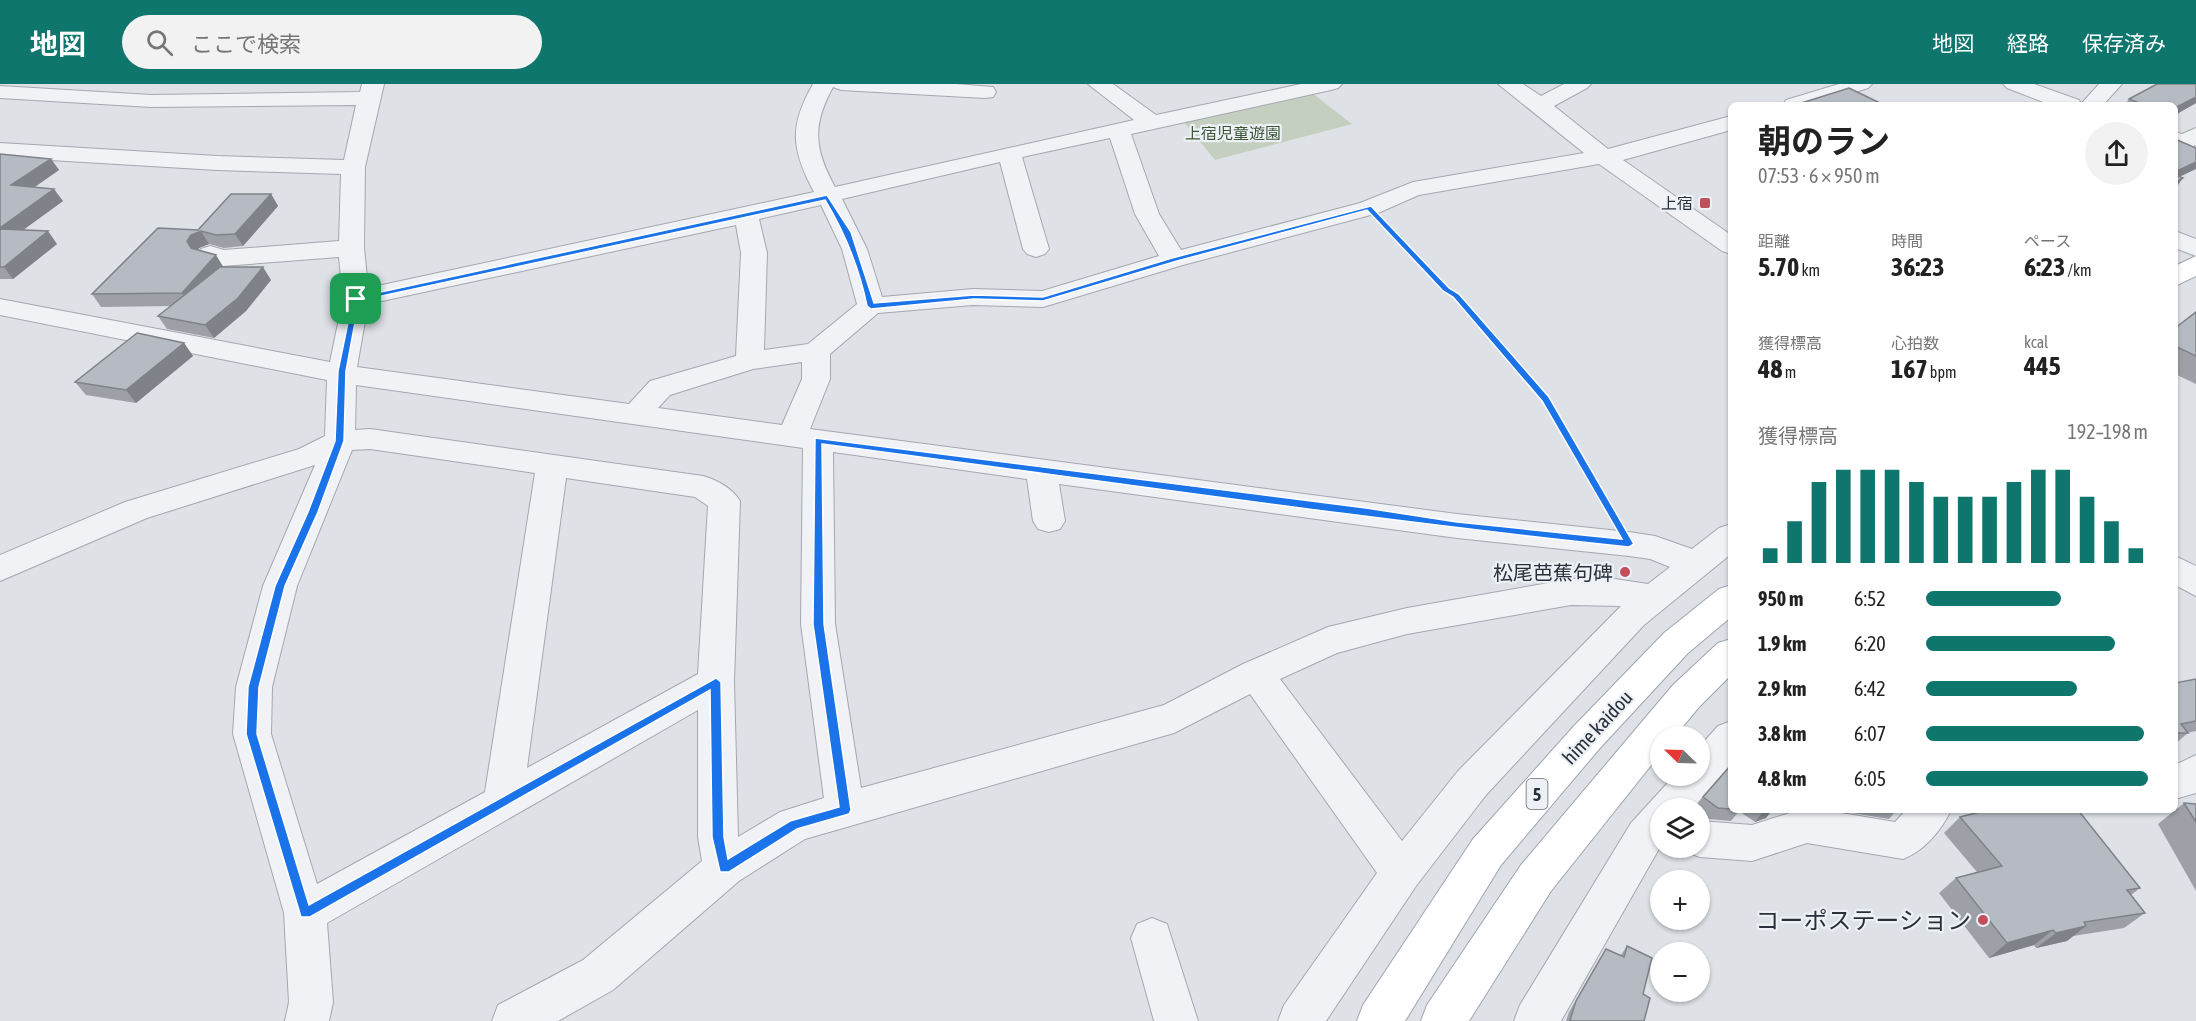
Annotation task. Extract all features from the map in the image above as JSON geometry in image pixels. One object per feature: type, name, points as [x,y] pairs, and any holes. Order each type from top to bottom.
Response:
[{"type":"main road","name":"hime kaidou","points":[[1379,1021],[1487,852],[1587,737],[1676,643],[1728,600]]},
{"type":"main road","points":[[1443,1021],[1536,878],[1686,696],[1728,656]]},
{"type":"street","points":[[824,84],[812,102],[804,131],[806,148],[827,197],[848,232],[866,283],[871,306]]},
{"type":"street","points":[[841,84],[985,92]]},
{"type":"street","points":[[1100,84],[1153,123]]},
{"type":"street","points":[[356,299],[827,197],[1009,153],[1331,84]]},
{"type":"street","points":[[1509,84],[1540,105],[1602,156],[1728,244]]},
{"type":"street","points":[[1540,105],[1580,84]]},
{"type":"street","points":[[2014,84],[2063,102]]},
{"type":"street","points":[[2094,102],[2111,84]]},
{"type":"street","points":[[1804,102],[1853,87],[1871,102]]},
{"type":"street","points":[[0,92],[151,100],[370,91],[359,151],[353,166],[351,248],[356,299],[342,371],[340,441],[313,512],[280,586],[254,687],[252,734],[305,913],[311,1002],[307,1021]]},
{"type":"street","points":[[634,416],[660,388],[750,362],[816,351],[871,306],[974,297],[1043,299],[1174,260],[1369,208],[1413,189],[1631,152],[1728,124]]},
{"type":"street","points":[[1119,131],[1147,214],[1174,260]]},
{"type":"street","points":[[2178,140],[2184,143],[2196,135]]},
{"type":"street","points":[[0,150],[217,162],[353,166]]},
{"type":"street","points":[[1009,153],[1036,249]]},
{"type":"street","points":[[746,215],[754,253],[750,362]]},
{"type":"street","points":[[2178,240],[2196,248]]},
{"type":"street","points":[[210,254],[222,258],[351,248]]},
{"type":"street","points":[[0,307],[77,311],[365,378],[1457,526],[1629,544],[1654,548],[1695,564]]},
{"type":"street","points":[[816,351],[816,379],[805,439],[818,624],[845,810]]},
{"type":"street","points":[[0,569],[136,510],[310,456],[340,441],[370,439],[703,487],[724,501],[716,682],[718,837],[724,868]]},
{"type":"street","points":[[503,803],[552,466]]},
{"type":"street","points":[[1041,471],[1049,521]]},
{"type":"street","points":[[1300,1021],[1401,873],[1472,783],[1652,598],[1728,538]]},
{"type":"street","points":[[2178,570],[2196,583]]},
{"type":"street","points":[[514,1021],[598,975],[724,868],[794,824],[1174,718],[1256,674],[1328,641],[1407,621],[1571,592],[1615,592],[1652,598]]},
{"type":"street","points":[[1256,674],[1401,873]]},
{"type":"street","points":[[305,913],[716,682]]},
{"type":"street","points":[[1710,762],[1728,741]]},
{"type":"street","points":[[2178,782],[2183,781],[2196,771]]},
{"type":"street","points":[[1681,798],[1690,786]]},
{"type":"street","points":[[1710,841],[1752,843],[1807,825],[1903,842],[1928,813]]},
{"type":"street","points":[[1536,1021],[1650,839]]},
{"type":"street","points":[[1152,938],[1176,1021]]},
{"type":"path","points":[[1369,208],[1446,289],[1456,295],[1546,399],[1629,544]]},
{"type":"green space","name":"上宿児童遊園","points":[[1312,93],[1352,124],[1215,160],[1184,122]]},
{"type":"building","points":[[2157,84],[2196,84],[2196,97],[2178,106],[2178,102],[2136,102],[2129,99]]},
{"type":"building","points":[[1849,88],[1878,102],[1805,102]]},
{"type":"building","points":[[2178,140],[2196,148],[2196,162],[2178,171]]},
{"type":"building","points":[[0,154],[51,159],[11,185],[54,189],[0,228]]},
{"type":"building","points":[[231,194],[271,194],[235,234],[216,235],[201,231],[191,235],[187,241],[191,248],[216,255],[182,293],[92,294],[158,228],[198,230]]},
{"type":"building","points":[[0,229],[48,231],[4,267],[0,267]]},
{"type":"building","points":[[220,267],[263,267],[238,298],[205,325],[158,316]]},
{"type":"building","points":[[2196,312],[2196,356],[2178,347],[2178,326]]},
{"type":"building","points":[[137,333],[184,343],[126,390],[75,382]]},
{"type":"building","points":[[2196,679],[2196,721],[2181,724],[2188,733],[2178,733],[2178,682]]},
{"type":"building","points":[[1728,768],[1728,809],[1718,808],[1710,802],[1710,798],[1704,798]]},
{"type":"building","points":[[2184,803],[2196,804],[2196,822]]},
{"type":"building","points":[[1976,813],[2080,813],[2140,888],[2127,890],[2145,913],[2084,922],[2086,926],[2056,933],[2053,930],[2007,943],[1956,878],[2002,866],[1960,817]]},
{"type":"building","points":[[1627,946],[1650,957],[1643,994],[1650,998],[1644,1021],[1570,1020],[1576,1001],[1606,949],[1624,957]]},
{"type":"place","name":"上宿","points":[[1705,203]]},
{"type":"place","name":"松尾芭蕉句碑","points":[[1625,572]]},
{"type":"place","name":"コーポステーション","points":[[1983,920]]},
{"type":"route","points":[[827,197],[848,232],[866,283],[871,306],[974,297],[1043,299],[1174,260],[1369,208],[1446,289],[1456,295],[1546,399],[1629,544],[1457,526],[1366,512],[818,441],[818,624],[845,810],[794,824],[724,868],[718,837],[716,682],[305,913],[252,734],[254,687],[280,586],[313,512],[340,441],[342,371],[356,299],[827,197]]}]
